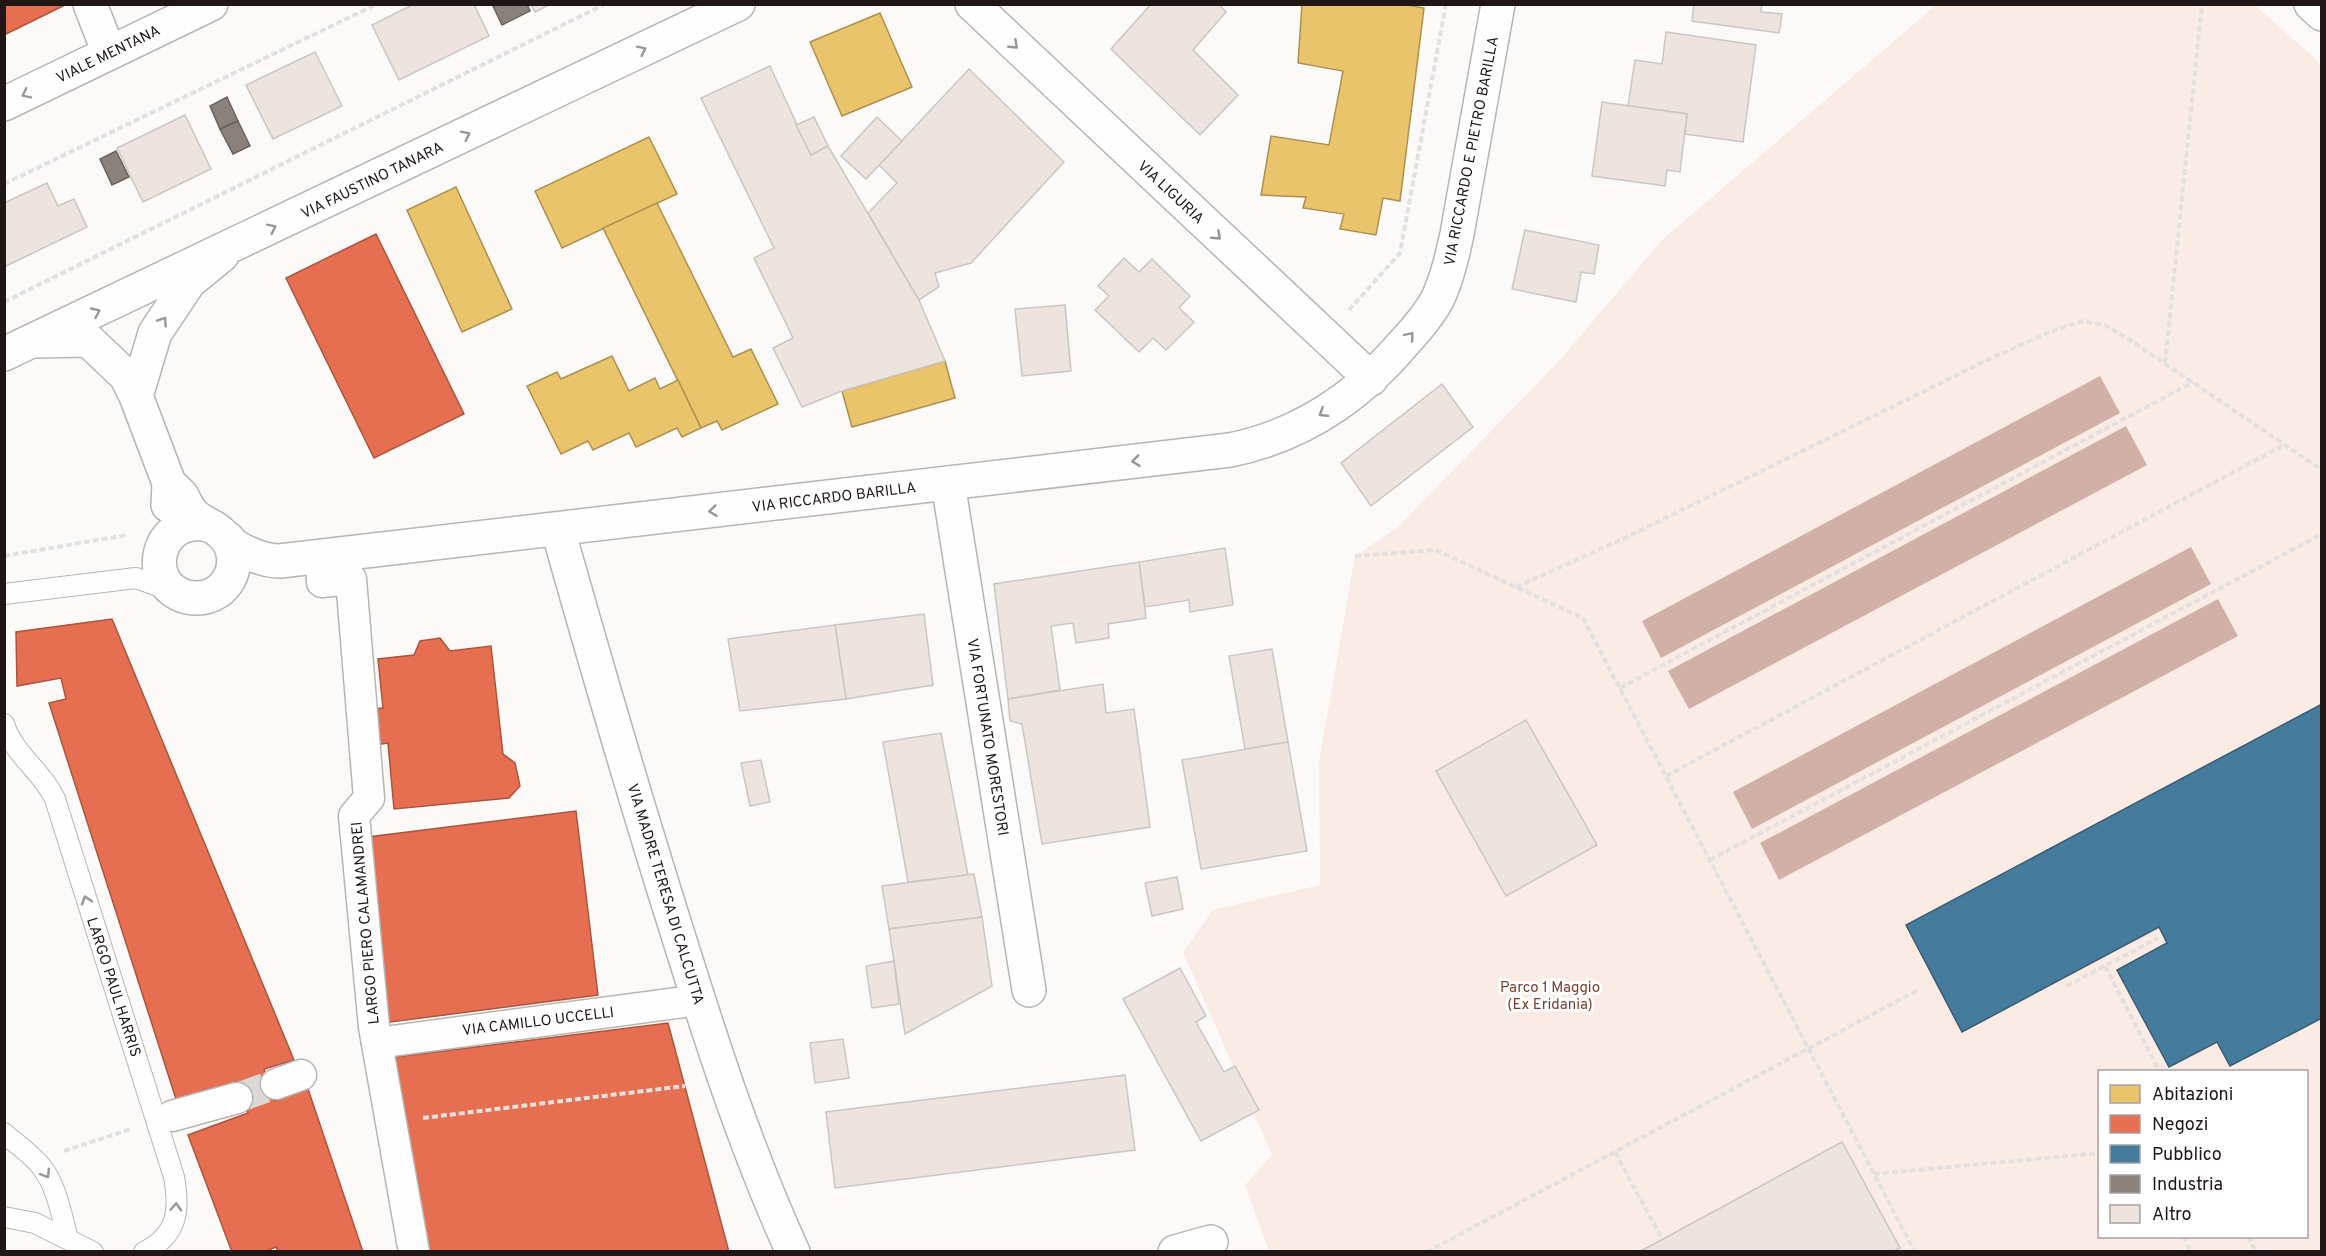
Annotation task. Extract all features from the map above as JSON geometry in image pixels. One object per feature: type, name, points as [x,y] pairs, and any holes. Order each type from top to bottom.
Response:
[{"type":"street","points":[[90,4],[109,54]]},
{"type":"street","name":"VIALE MENTANA","points":[[4,104],[211,4]]},
{"type":"street","name":"VIA FAUSTINO TANARA","points":[[4,354],[738,4]]},
{"type":"street","name":"VIA LIGURIA","points":[[972,4],[1371,380]]},
{"type":"street","name":"VIA RICCARDO E PIETRO BARILLA","points":[[1371,380],[1416,329],[1436,301],[1450,268],[1498,4]]},
{"type":"street","points":[[2311,4],[2322,14]]},
{"type":"street","points":[[136,396],[155,333],[189,282],[228,249]]},
{"type":"street","points":[[34,341],[87,340],[126,376],[136,396],[169,483],[167,526],[159,559],[160,571],[170,587],[180,594]]},
{"type":"street","name":"VIA RICCARDO BARILLA","points":[[169,483],[180,494],[192,513],[238,550],[272,561],[280,561],[1230,450],[1254,445],[1297,429],[1337,405],[1371,380]]},
{"type":"street","name":"VIA FORTUNATO MORESTORI","points":[[948,483],[1029,990]]},
{"type":"street","points":[[162,546],[168,536],[178,528],[196,523],[218,532],[233,551],[234,563],[225,585]]},
{"type":"street","name":"VIA MADRE TERESA DI CALCUTTA","points":[[558,530],[624,760],[699,1000],[748,1146],[793,1251]]},
{"type":"street","name":"LARGO PIERO CALAMANDREI","points":[[321,556],[322,582],[351,579],[369,798],[354,816],[376,1043],[414,1251]]},
{"type":"street","name":"VIA RICCARDO BARILLA","points":[[180,594],[192,598],[204,597],[216,593],[240,576],[280,561]]},
{"type":"street","name":"VIA CAMILLO UCCELLI","points":[[376,1043],[699,1000]]},
{"type":"street","points":[[164,1118],[237,1098]]},
{"type":"street","points":[[1175,1251],[1211,1242]]},
{"type":"lane","points":[[133,579],[151,566],[162,546]]},
{"type":"lane","name":"VIA RICCARDO BARILLA","points":[[4,594],[133,579],[180,594]]},
{"type":"lane","name":"LARGO PAUL HARRIS","points":[[4,724],[19,752],[41,777],[55,799],[164,1118],[174,1177],[177,1212],[169,1232],[157,1244],[144,1251]]},
{"type":"lane","points":[[4,1134],[35,1160],[47,1174],[55,1192],[68,1239]]},
{"type":"lane","points":[[4,1216],[35,1223],[93,1251]]},
{"type":"path","points":[[4,184],[377,4]]},
{"type":"path","points":[[4,302],[605,4]]},
{"type":"path","points":[[1325,337],[1400,253],[1446,4]]},
{"type":"path","points":[[2165,364],[2202,4]]},
{"type":"path","points":[[1516,587],[1627,537],[1983,362],[2052,331],[2083,321],[2105,325],[2322,470]]},
{"type":"path","points":[[1620,688],[2193,382]]},
{"type":"path","points":[[1665,776],[2284,445]]},
{"type":"path","points":[[1710,860],[2322,534]]},
{"type":"path","points":[[4,556],[127,535]]},
{"type":"path","points":[[1355,556],[1436,550],[1583,618],[1915,1251]]},
{"type":"path","points":[[2067,986],[2158,938]]},
{"type":"path","points":[[2104,966],[2159,1070]]},
{"type":"path","points":[[1427,1251],[1918,990]]},
{"type":"path","points":[[414,1119],[685,1086]]},
{"type":"path","points":[[54,1154],[164,1118]]},
{"type":"path","points":[[1615,1152],[1662,1239]]},
{"type":"path","points":[[1874,1174],[2098,1153]]},
{"type":"green space","name":"Parco 1 Maggio (Ex Eridania)","points":[[1936,5],[2255,5],[2321,64],[2321,1251],[1269,1251],[1245,1185],[1272,1155],[1183,952],[1213,910],[1320,885],[1319,762],[1355,556],[1398,527],[1560,360],[1662,240]],"holes":[[[2218,599],[2238,635],[1779,880],[1760,844]]]},
{"type":"shaded area","points":[[2100,376],[2120,413],[1661,658],[1642,621]]},
{"type":"shaded area","points":[[2126,426],[2147,465],[1689,709],[1668,671]]},
{"type":"shaded area","points":[[2191,547],[2211,584],[1752,829],[1733,792]]},
{"type":"shaded area","points":[[2218,599],[2238,636],[1779,880],[1760,843]]},
{"type":"building: Abitazioni","points":[[1302,4],[1402,4],[1424,8],[1400,201],[1383,198],[1376,235],[1340,229],[1344,214],[1303,208],[1306,197],[1261,195],[1271,136],[1329,145],[1343,71],[1298,63]]},
{"type":"building: Abitazioni","points":[[880,13],[912,87],[842,116],[810,42]]},
{"type":"building: Abitazioni","points":[[649,137],[677,194],[562,248],[535,191]]},
{"type":"building: Abitazioni","points":[[456,187],[512,309],[462,332],[407,210]]},
{"type":"building: Abitazioni","points":[[657,203],[733,357],[751,349],[778,404],[722,430],[717,421],[701,428],[603,228]]},
{"type":"building: Abitazioni","points":[[612,356],[629,391],[655,378],[660,389],[678,380],[701,428],[682,437],[677,428],[636,447],[629,433],[593,450],[588,441],[561,454],[527,386],[557,372],[561,379]]},
{"type":"building: Abitazioni","points":[[945,361],[955,398],[852,427],[842,391]]},
{"type":"building: Negozi","points":[[4,4],[67,4],[4,35]]},
{"type":"building: Negozi","points":[[376,234],[464,414],[374,458],[286,278]]},
{"type":"building: Negozi","points":[[112,619],[294,1060],[264,1069],[274,1101],[308,1089],[363,1252],[278,1252],[276,1247],[264,1252],[232,1252],[188,1135],[248,1113],[236,1082],[176,1099],[49,703],[66,699],[61,678],[17,686],[16,632]]},
{"type":"building: Negozi","points":[[440,638],[450,651],[491,646],[503,754],[515,763],[520,786],[509,798],[394,809],[388,743],[376,745],[372,709],[383,708],[378,659],[414,655],[420,641]]},
{"type":"building: Negozi","points":[[576,811],[598,995],[383,1023],[360,838]]},
{"type":"building: Negozi","points":[[668,1023],[729,1252],[429,1252],[387,1058]]},
{"type":"building: Pubblico","points":[[2322,704],[2322,1018],[2230,1066],[2217,1042],[2169,1067],[2117,970],[2167,943],[2159,927],[1962,1032],[1906,925]]},
{"type":"building: Industria","points":[[492,4],[527,4],[530,11],[502,25]]},
{"type":"building: Industria","points":[[227,97],[238,121],[220,129],[210,106]]},
{"type":"building: Industria","points":[[238,121],[250,146],[233,154],[220,129]]},
{"type":"building: Industria","points":[[116,151],[129,177],[112,185],[100,159]]},
{"type":"building: Altro","points":[[414,4],[474,4],[489,36],[399,80],[372,25]]},
{"type":"building: Altro","points":[[531,4],[551,4],[535,12]]},
{"type":"building: Altro","points":[[1151,4],[1219,4],[1226,12],[1193,50],[1238,95],[1200,135],[1111,49]]},
{"type":"building: Altro","points":[[1694,4],[1762,4],[1761,12],[1782,14],[1779,33],[1692,21]]},
{"type":"building: Altro","points":[[1666,32],[1756,45],[1743,142],[1685,134],[1687,114],[1628,106],[1635,60],[1662,64]]},
{"type":"building: Altro","points":[[315,52],[342,106],[273,139],[246,85]]},
{"type":"building: Altro","points":[[770,66],[811,155],[828,146],[919,300],[945,361],[842,391],[802,407],[773,348],[793,338],[754,258],[774,248],[701,98]]},
{"type":"building: Altro","points":[[969,69],[1064,162],[971,263],[935,273],[939,287],[919,300],[868,213],[897,183],[879,165]]},
{"type":"building: Altro","points":[[1602,102],[1687,114],[1680,172],[1667,170],[1665,186],[1592,176]]},
{"type":"building: Altro","points":[[185,115],[211,169],[143,202],[117,148]]},
{"type":"building: Altro","points":[[814,117],[828,146],[811,155],[796,125]]},
{"type":"building: Altro","points":[[877,117],[902,141],[866,179],[841,156]]},
{"type":"building: Altro","points":[[47,183],[58,206],[74,199],[87,227],[4,267],[4,203]]},
{"type":"building: Altro","points":[[1525,230],[1599,245],[1594,274],[1581,272],[1576,302],[1512,289]]},
{"type":"building: Altro","points":[[1124,258],[1139,272],[1152,259],[1190,296],[1179,308],[1194,322],[1166,350],[1153,338],[1139,352],[1095,310],[1109,296],[1098,286]]},
{"type":"building: Altro","points":[[1065,305],[1071,371],[1022,376],[1015,309]]},
{"type":"building: Altro","points":[[1442,384],[1473,427],[1371,506],[1341,463]]},
{"type":"building: Altro","points":[[1225,548],[1233,605],[1190,612],[1189,600],[1145,607],[1139,562]]},
{"type":"building: Altro","points":[[1139,562],[1146,618],[1108,624],[1109,638],[1076,643],[1073,623],[1051,626],[1060,690],[1008,699],[994,584]]},
{"type":"building: Altro","points":[[924,614],[933,685],[846,699],[835,625]]},
{"type":"building: Altro","points":[[835,625],[846,699],[740,711],[728,639]]},
{"type":"building: Altro","points":[[1272,649],[1288,742],[1245,749],[1229,656]]},
{"type":"building: Altro","points":[[1103,684],[1106,713],[1134,709],[1150,827],[1042,844],[1022,724],[1010,721],[1008,699]]},
{"type":"building: Altro","points":[[1526,720],[1597,845],[1506,896],[1436,771]]},
{"type":"building: Altro","points":[[941,733],[968,875],[908,882],[883,742]]},
{"type":"building: Altro","points":[[1288,742],[1307,851],[1201,869],[1182,760]]},
{"type":"building: Altro","points":[[761,760],[770,802],[750,806],[741,763]]},
{"type":"building: Altro","points":[[974,874],[982,917],[889,929],[882,886]]},
{"type":"building: Altro","points":[[1177,877],[1183,909],[1152,916],[1145,883]]},
{"type":"building: Altro","points":[[982,917],[992,986],[905,1034],[889,929]]},
{"type":"building: Altro","points":[[894,961],[899,1004],[872,1008],[866,966]]},
{"type":"building: Altro","points":[[1180,968],[1206,1016],[1196,1022],[1224,1072],[1235,1066],[1259,1110],[1201,1141],[1123,999]]},
{"type":"building: Altro","points":[[843,1039],[849,1078],[815,1083],[810,1043]]},
{"type":"building: Altro","points":[[1125,1075],[1135,1150],[835,1188],[826,1112]]},
{"type":"building: Altro","points":[[1842,1142],[1900,1248],[1892,1252],[1639,1252]]},
{"type":"tunnel","points":[[237,1098],[276,1084]]}]
